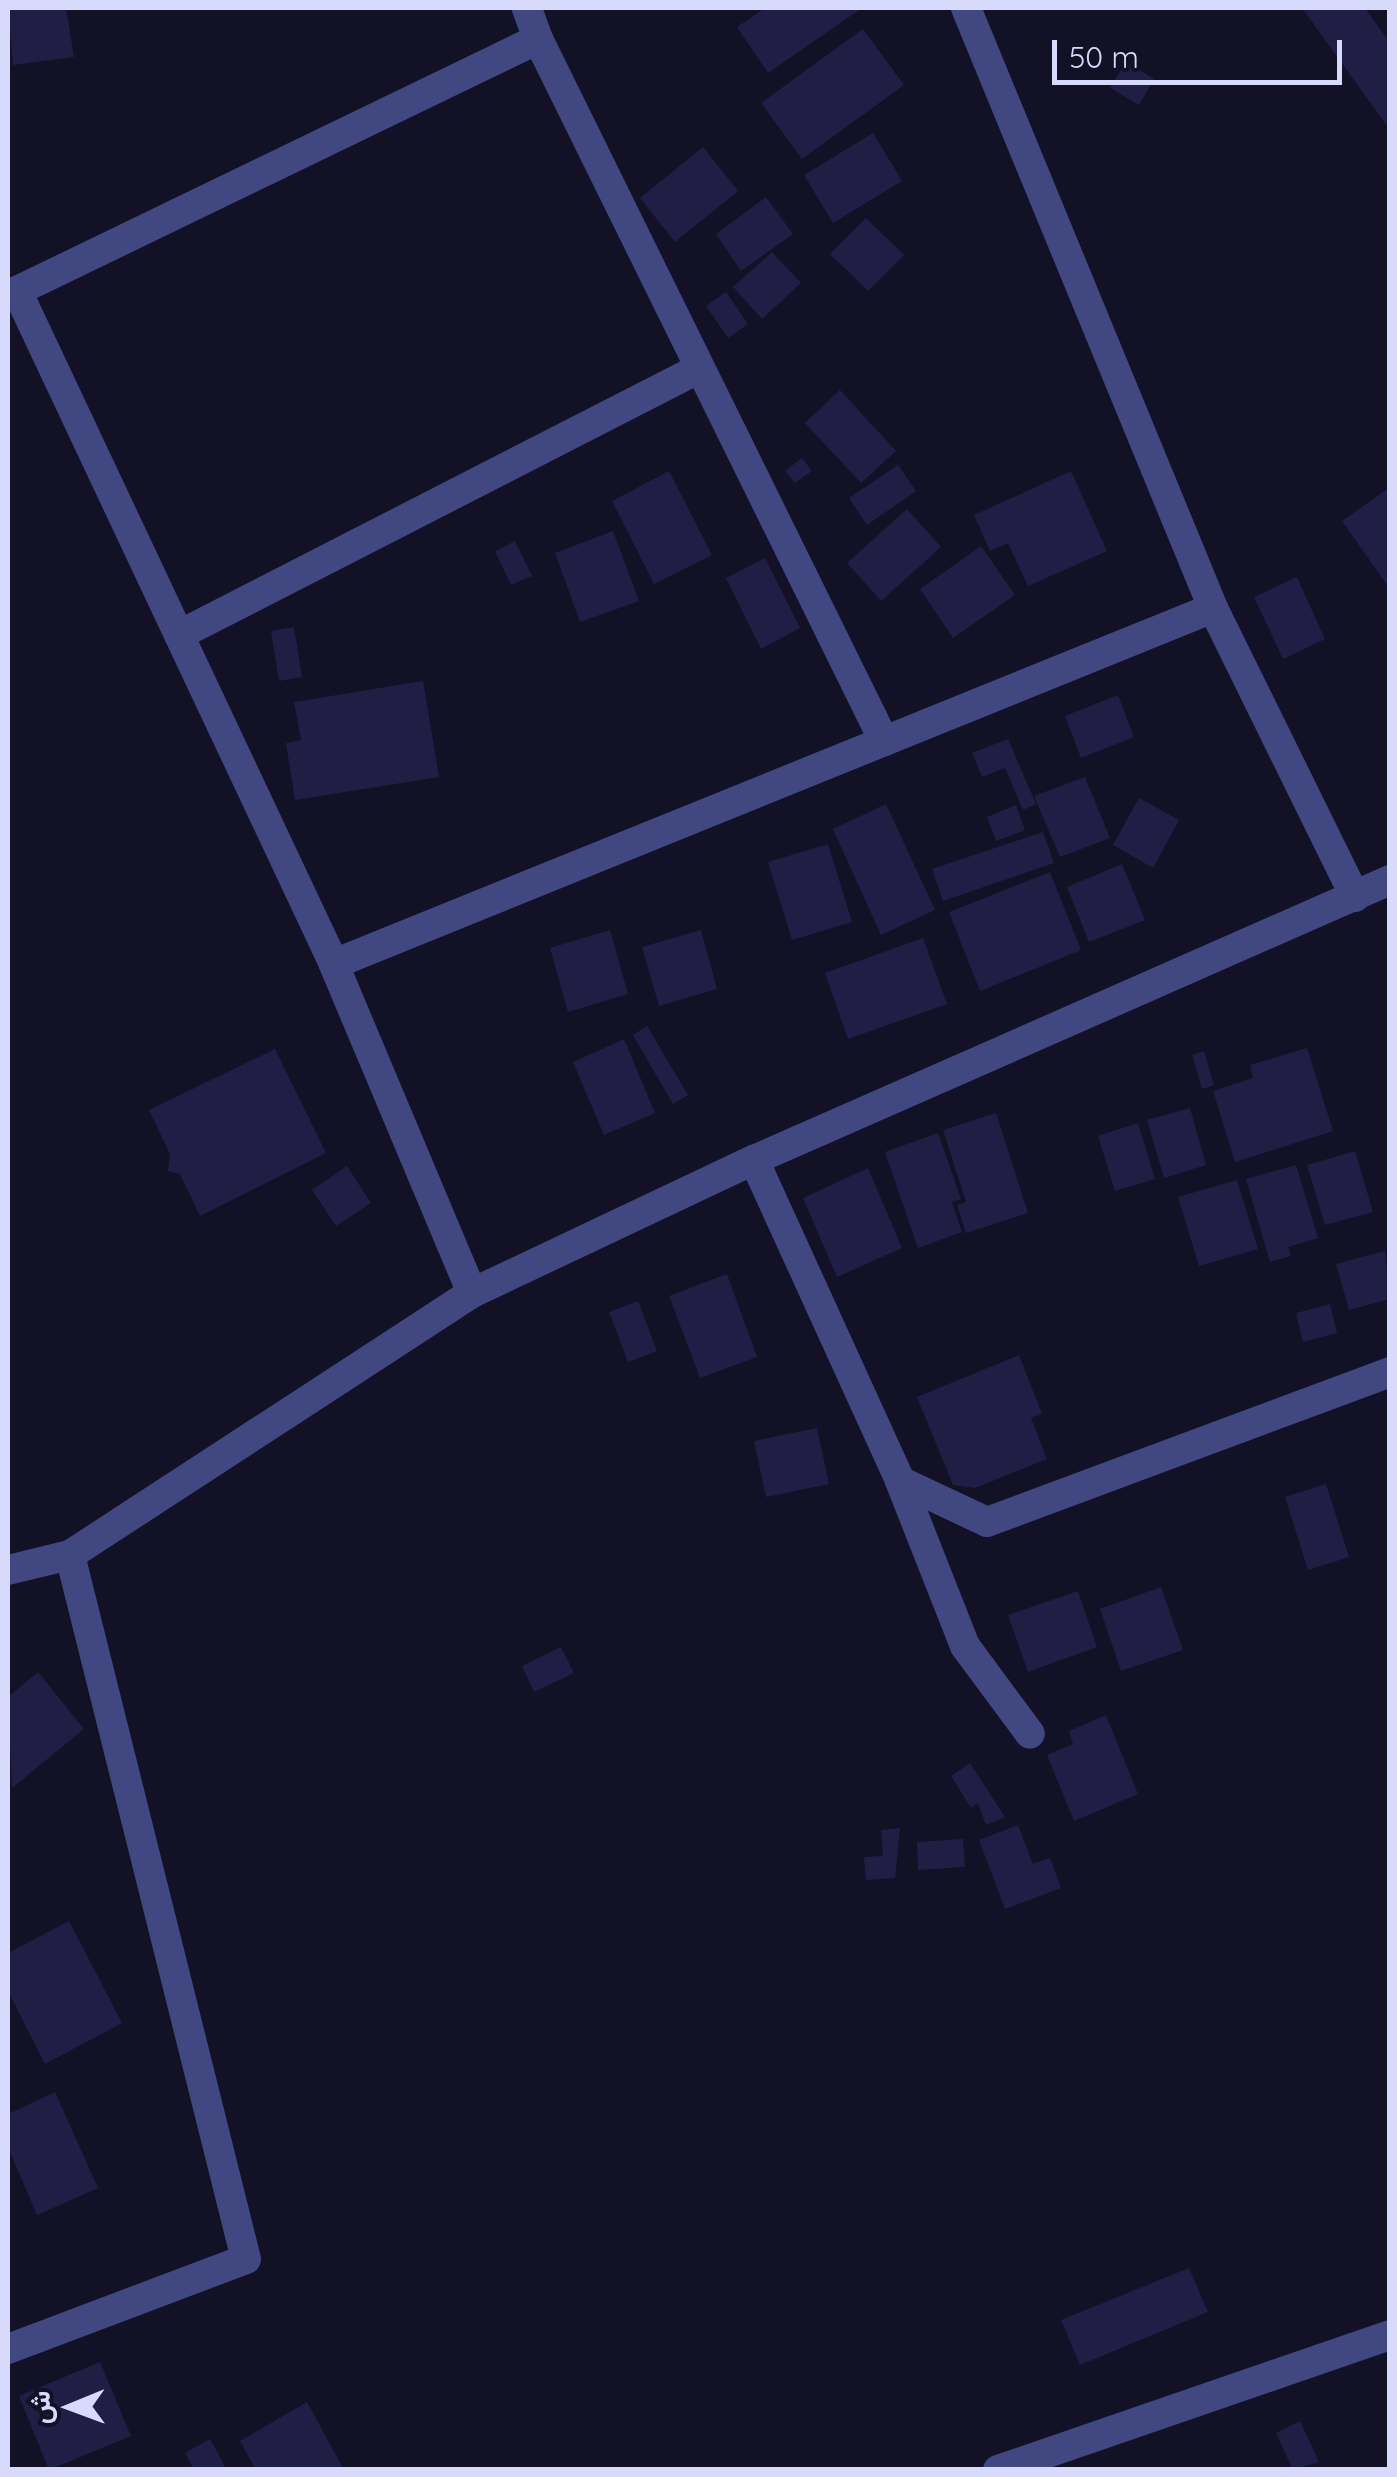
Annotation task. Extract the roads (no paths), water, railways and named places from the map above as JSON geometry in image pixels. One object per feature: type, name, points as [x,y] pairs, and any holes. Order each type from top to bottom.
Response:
[{"type":"street","points":[[527,8],[538,39],[884,742]]},
{"type":"street","points":[[966,8],[1213,608],[1355,897]]},
{"type":"street","points":[[472,1293],[334,964],[17,291],[538,39]]},
{"type":"street","points":[[179,635],[700,368]]},
{"type":"street","points":[[334,964],[1213,608]]},
{"type":"street","points":[[8,1570],[70,1554],[472,1293],[754,1160],[1390,880]]},
{"type":"street","points":[[754,1160],[900,1481],[964,1646],[1030,1734]]},
{"type":"street","points":[[900,1481],[988,1522],[1390,1372]]},
{"type":"street","points":[[8,2349],[246,2259],[70,1554]]},
{"type":"street","points":[[998,2470],[1390,2334]]}]
